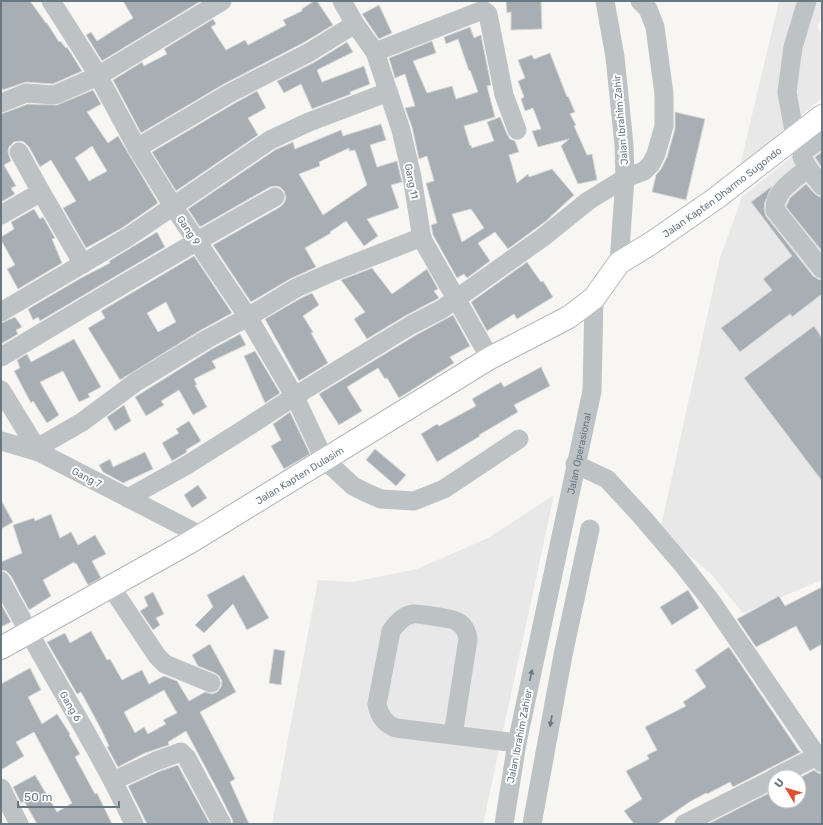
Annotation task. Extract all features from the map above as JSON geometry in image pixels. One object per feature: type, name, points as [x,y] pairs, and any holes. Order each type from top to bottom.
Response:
[{"type":"main road","name":"Jalan Kapten Dharmo Sugondo","points":[[619,263],[650,244],[715,199],[822,116]]},
{"type":"main road","points":[[594,298],[619,263]]},
{"type":"main road","name":"Jalan Kapten Dulasim","points":[[1,648],[111,587],[200,535],[490,358],[569,317],[594,298]]},
{"type":"street","name":"Gang 9","points":[[51,1],[98,76],[137,148],[196,241],[248,317],[295,397],[324,459]]},
{"type":"street","points":[[1,103],[26,93],[57,94],[98,76],[222,1]]},
{"type":"street","name":"Gang 11","points":[[342,1],[355,24],[376,52],[402,136],[412,177],[422,237],[490,358]]},
{"type":"street","name":"Jalan Ibrahim Zahir","points":[[605,1],[616,64],[624,145],[624,178],[619,263]]},
{"type":"street","points":[[128,498],[187,465],[411,326],[442,309],[542,238],[588,200],[624,178],[644,171],[651,164],[656,154],[664,126],[664,94],[655,27],[648,8],[640,1]]},
{"type":"street","points":[[795,137],[787,92],[793,47],[807,1]]},
{"type":"street","points":[[376,52],[483,10],[485,11],[488,14],[504,94],[516,130]]},
{"type":"street","points":[[137,148],[230,93],[308,53],[355,24]]},
{"type":"street","points":[[1,312],[128,237],[270,140],[309,122],[388,92]]},
{"type":"street","points":[[822,138],[803,153],[803,160],[822,186]]},
{"type":"street","points":[[19,152],[83,264]]},
{"type":"street","points":[[808,168],[780,194],[775,204],[775,210],[822,269]]},
{"type":"street","points":[[1,215],[41,192]]},
{"type":"street","points":[[1,357],[196,241],[275,197]]},
{"type":"street","points":[[1,390],[38,450],[82,422],[136,382],[296,288],[336,270],[422,237]]},
{"type":"street","name":"Jalan Operasional","points":[[536,648],[592,391],[594,298]]},
{"type":"street","points":[[324,459],[353,486],[367,494],[381,499],[414,501],[444,489],[519,439]]},
{"type":"street","name":"Gang 7","points":[[1,441],[38,450],[200,535]]},
{"type":"street","points":[[575,464],[607,479],[643,518],[711,600],[820,760],[797,769]]},
{"type":"street","points":[[532,824],[563,655],[590,529]]},
{"type":"street","name":"Gang 6","points":[[1,581],[113,781],[134,824]]},
{"type":"street","points":[[111,587],[157,656],[165,664],[211,683]]},
{"type":"street","points":[[453,735],[468,639],[467,631],[456,621],[413,614],[406,617],[391,631],[377,704],[378,711],[382,718],[389,726],[396,728],[517,743]]},
{"type":"street","points":[[536,648],[563,655]]},
{"type":"street","name":"Jalan Ibrahim Zahier","points":[[504,824],[517,743],[536,648]]},
{"type":"street","points":[[113,781],[156,761],[181,752],[187,758],[222,824]]},
{"type":"street","points":[[684,824],[767,782]]},
{"type":"street","points":[[1,788],[19,824]]},
{"type":"shaded area","points":[[779,1],[822,1],[822,17],[817,26],[822,36],[822,98],[740,166]]},
{"type":"shaded area","points":[[822,132],[822,580],[743,613],[710,573],[660,531],[720,258],[742,197]]},
{"type":"shaded area","points":[[554,495],[483,824],[272,824],[318,580],[352,582],[417,569],[488,538]]},
{"type":"building","points":[[1,1],[30,1],[59,42],[60,41],[66,48],[67,47],[82,71],[53,84],[26,82],[3,90],[1,86]]},
{"type":"building","points":[[123,1],[201,1],[102,61],[86,35],[91,32],[97,41],[133,18]]},
{"type":"building","points":[[314,1],[317,1],[333,25],[303,43],[224,84],[141,133],[113,80],[142,62],[144,66],[167,54],[164,49],[213,19],[216,24],[211,27],[226,50],[245,40],[248,45],[286,25],[283,20],[302,11],[302,9]]},
{"type":"building","points":[[506,1],[541,1],[542,29],[511,30],[511,12],[507,13]]},
{"type":"building","points":[[379,5],[392,33],[379,39],[362,14]]},
{"type":"building","points":[[470,27],[474,38],[481,35],[491,85],[487,86],[495,117],[464,126],[470,146],[471,145],[472,148],[494,141],[487,122],[500,117],[507,134],[510,139],[515,141],[519,152],[509,155],[517,183],[528,174],[529,177],[552,169],[574,195],[546,221],[508,249],[495,232],[478,243],[490,261],[467,278],[464,274],[457,278],[433,235],[431,225],[437,223],[426,183],[434,181],[427,156],[419,159],[412,127],[405,108],[415,106],[405,74],[395,78],[389,58],[432,41],[436,53],[413,61],[427,93],[452,86],[456,99],[478,92],[458,39],[446,44],[444,37]],"holes":[[[471,209],[484,228],[462,242],[452,214]]]},
{"type":"building","points":[[347,42],[353,52],[317,70],[322,82],[364,66],[370,84],[350,92],[351,94],[312,109],[301,84],[284,93],[277,81],[313,63]]},
{"type":"building","points":[[550,53],[567,97],[568,96],[575,112],[570,114],[576,125],[574,126],[587,155],[592,154],[597,180],[578,184],[561,146],[569,139],[538,147],[532,131],[541,129],[533,108],[525,111],[521,99],[524,97],[518,81],[525,78],[518,60],[532,55],[534,59]]},
{"type":"building","points":[[93,90],[101,104],[87,112],[108,143],[118,136],[158,203],[122,228],[86,248],[63,208],[76,201],[51,160],[40,167],[29,147],[24,142],[14,142],[9,147],[8,152],[11,161],[4,165],[16,186],[11,188],[15,194],[1,202],[1,114],[28,104],[57,105]],"holes":[[[92,146],[107,171],[89,181],[75,158]]]},
{"type":"building","points":[[257,91],[266,108],[248,118],[258,135],[176,191],[152,152]]},
{"type":"building","points":[[675,112],[705,119],[686,200],[652,192],[656,175],[667,157],[675,129]]},
{"type":"building","points":[[381,124],[386,140],[370,145],[377,167],[397,161],[402,182],[391,185],[399,208],[367,219],[378,236],[364,246],[346,221],[330,232],[331,233],[305,248],[316,267],[290,279],[251,302],[213,245],[280,207],[286,198],[284,191],[280,187],[270,187],[200,227],[188,209],[275,150],[293,142],[295,149],[341,130],[343,136]],"holes":[[[349,148],[349,151],[355,150],[367,185],[323,215],[299,174],[320,166],[319,162]]]},
{"type":"building","points":[[822,152],[822,168],[815,157]]},
{"type":"building","points":[[806,184],[814,193],[822,197],[822,251],[786,207],[790,198]]},
{"type":"building","points":[[772,186],[765,202],[764,209],[766,216],[813,276],[822,280],[822,294],[792,317],[790,314],[740,352],[721,328],[772,290],[763,279],[792,256],[751,202]]},
{"type":"building","points":[[34,209],[40,219],[43,217],[55,238],[52,239],[62,263],[18,289],[7,269],[15,265],[1,240],[1,237],[14,229],[11,222]]},
{"type":"building","points":[[157,232],[165,247],[40,321],[38,317],[33,320],[28,309],[110,263],[109,261]]},
{"type":"building","points":[[194,256],[232,313],[201,330],[120,380],[88,328],[105,318],[101,311]],"holes":[[[166,302],[176,322],[158,332],[147,313]]]},
{"type":"building","points":[[527,262],[541,282],[543,281],[553,297],[517,319],[514,314],[487,331],[471,302]]},
{"type":"building","points":[[372,268],[392,294],[427,269],[438,289],[434,291],[439,298],[367,339],[354,319],[365,312],[341,280]]},
{"type":"building","points":[[312,293],[319,305],[303,316],[313,332],[311,333],[328,363],[299,381],[265,319]]},
{"type":"building","points":[[453,315],[470,346],[450,357],[454,363],[399,398],[387,378],[385,379],[378,368],[347,387],[362,411],[339,425],[319,394],[416,335]]},
{"type":"building","points":[[15,317],[22,327],[16,330],[18,334],[1,344],[1,323]]},
{"type":"building","points":[[814,326],[822,338],[822,481],[744,378]]},
{"type":"building","points":[[240,334],[246,345],[212,361],[216,368],[194,379],[197,385],[195,385],[207,407],[193,415],[179,390],[161,401],[164,405],[146,416],[135,397],[212,349]]},
{"type":"building","points":[[74,339],[101,387],[88,394],[90,397],[79,402],[63,371],[40,382],[59,415],[47,423],[33,401],[31,403],[14,371],[20,368],[17,360],[27,354],[31,362]]},
{"type":"building","points":[[255,351],[280,393],[265,403],[244,356]]},
{"type":"building","points":[[541,367],[550,386],[514,405],[518,412],[437,462],[421,434],[437,424],[439,426],[476,406],[472,399],[501,382],[504,387]]},
{"type":"building","points":[[124,405],[131,421],[115,431],[107,417]]},
{"type":"building","points":[[290,412],[310,454],[284,469],[271,446],[281,440],[273,424]]},
{"type":"building","points":[[189,421],[201,441],[172,461],[162,443],[179,433],[176,429]]},
{"type":"building","points":[[375,449],[406,475],[396,486],[366,460]]},
{"type":"building","points":[[145,452],[153,469],[123,483],[103,472],[99,465],[110,459],[113,467]]},
{"type":"building","points":[[198,485],[207,498],[192,508],[184,495]]},
{"type":"building","points":[[1,500],[13,522],[1,529]]},
{"type":"building","points":[[51,514],[60,538],[71,532],[78,545],[95,535],[106,554],[92,561],[101,578],[88,585],[74,562],[43,580],[51,596],[29,610],[11,576],[6,571],[1,570],[1,562],[22,553],[13,525],[34,518],[35,521]]},
{"type":"building","points":[[244,575],[269,618],[247,630],[233,604],[204,633],[195,625],[213,607],[207,595]]},
{"type":"building","points":[[822,587],[822,644],[810,651],[796,626],[756,647],[737,619],[779,596],[785,606]]},
{"type":"building","points":[[688,590],[699,608],[672,625],[660,607]]},
{"type":"building","points":[[153,592],[164,614],[156,618],[160,625],[153,630],[140,611],[148,606],[144,597]]},
{"type":"building","points":[[1,604],[11,622],[1,627]]},
{"type":"building","points":[[91,631],[107,660],[110,659],[122,680],[142,670],[149,684],[164,676],[177,681],[189,701],[205,692],[212,694],[217,692],[221,687],[222,681],[219,676],[198,666],[192,655],[210,644],[236,692],[200,712],[235,779],[230,782],[249,824],[233,824],[218,791],[186,731],[168,742],[169,745],[145,753],[118,767],[107,747],[109,746],[100,727],[81,692],[77,694],[47,642],[65,633],[70,643]],"holes":[[[164,690],[177,713],[163,720],[166,724],[148,734],[144,727],[135,733],[124,712]]]},
{"type":"building","points":[[729,647],[801,752],[733,787],[730,782],[707,794],[706,793],[691,801],[657,824],[634,824],[624,811],[642,799],[626,771],[649,759],[647,755],[657,750],[645,727],[686,706],[683,702],[706,687],[695,670]]},
{"type":"building","points":[[274,649],[285,651],[281,685],[269,683]]},
{"type":"building","points":[[30,668],[41,690],[28,697],[42,724],[57,714],[70,734],[69,735],[80,754],[75,757],[95,794],[97,793],[112,824],[37,824],[24,801],[21,803],[13,787],[35,775],[57,812],[72,803],[34,732],[16,742],[24,756],[1,770],[1,684]]},
{"type":"building","points":[[178,765],[210,824],[147,824],[128,786],[160,771]]},
{"type":"building","points":[[814,770],[822,774],[822,824],[708,824],[767,794],[767,809],[807,809],[807,774]]}]
